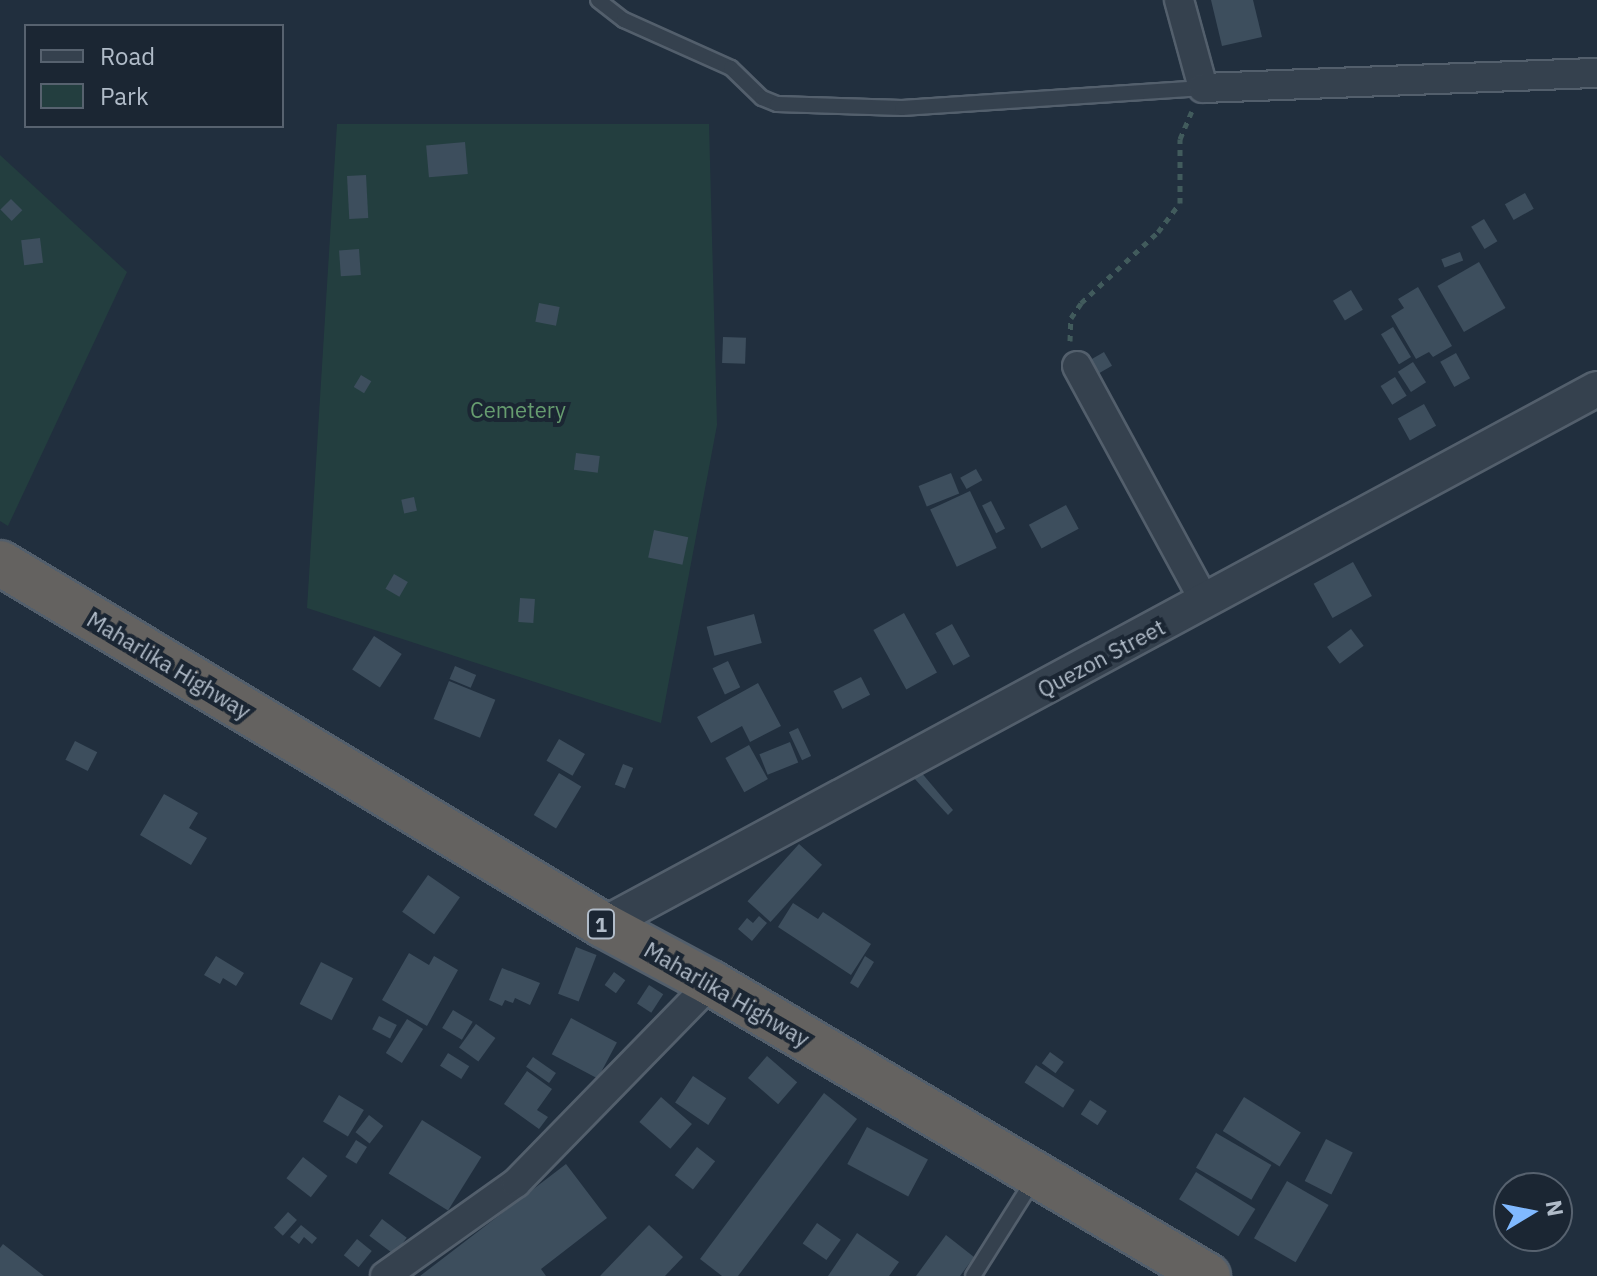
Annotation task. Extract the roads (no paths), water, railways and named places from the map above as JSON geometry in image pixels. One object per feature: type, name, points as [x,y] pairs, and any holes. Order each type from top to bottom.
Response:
[{"type":"highway","name":"Maharlika Highway","points":[[0,563],[603,925],[711,983],[1208,1276]]},
{"type":"street","points":[[1179,0],[1203,88],[1597,73]]},
{"type":"street","points":[[1077,366],[1205,602]]},
{"type":"street","name":"Quezon Street","points":[[603,925],[1597,389]]},
{"type":"street","points":[[385,1276],[516,1183],[711,983]]},
{"type":"lane","points":[[598,0],[624,20],[731,68],[762,98],[777,104],[902,108],[1203,88]]},
{"type":"lane","points":[[973,1276],[1036,1175]]},
{"type":"park label","name":"Cemetery","points":[[518,410]]}]
